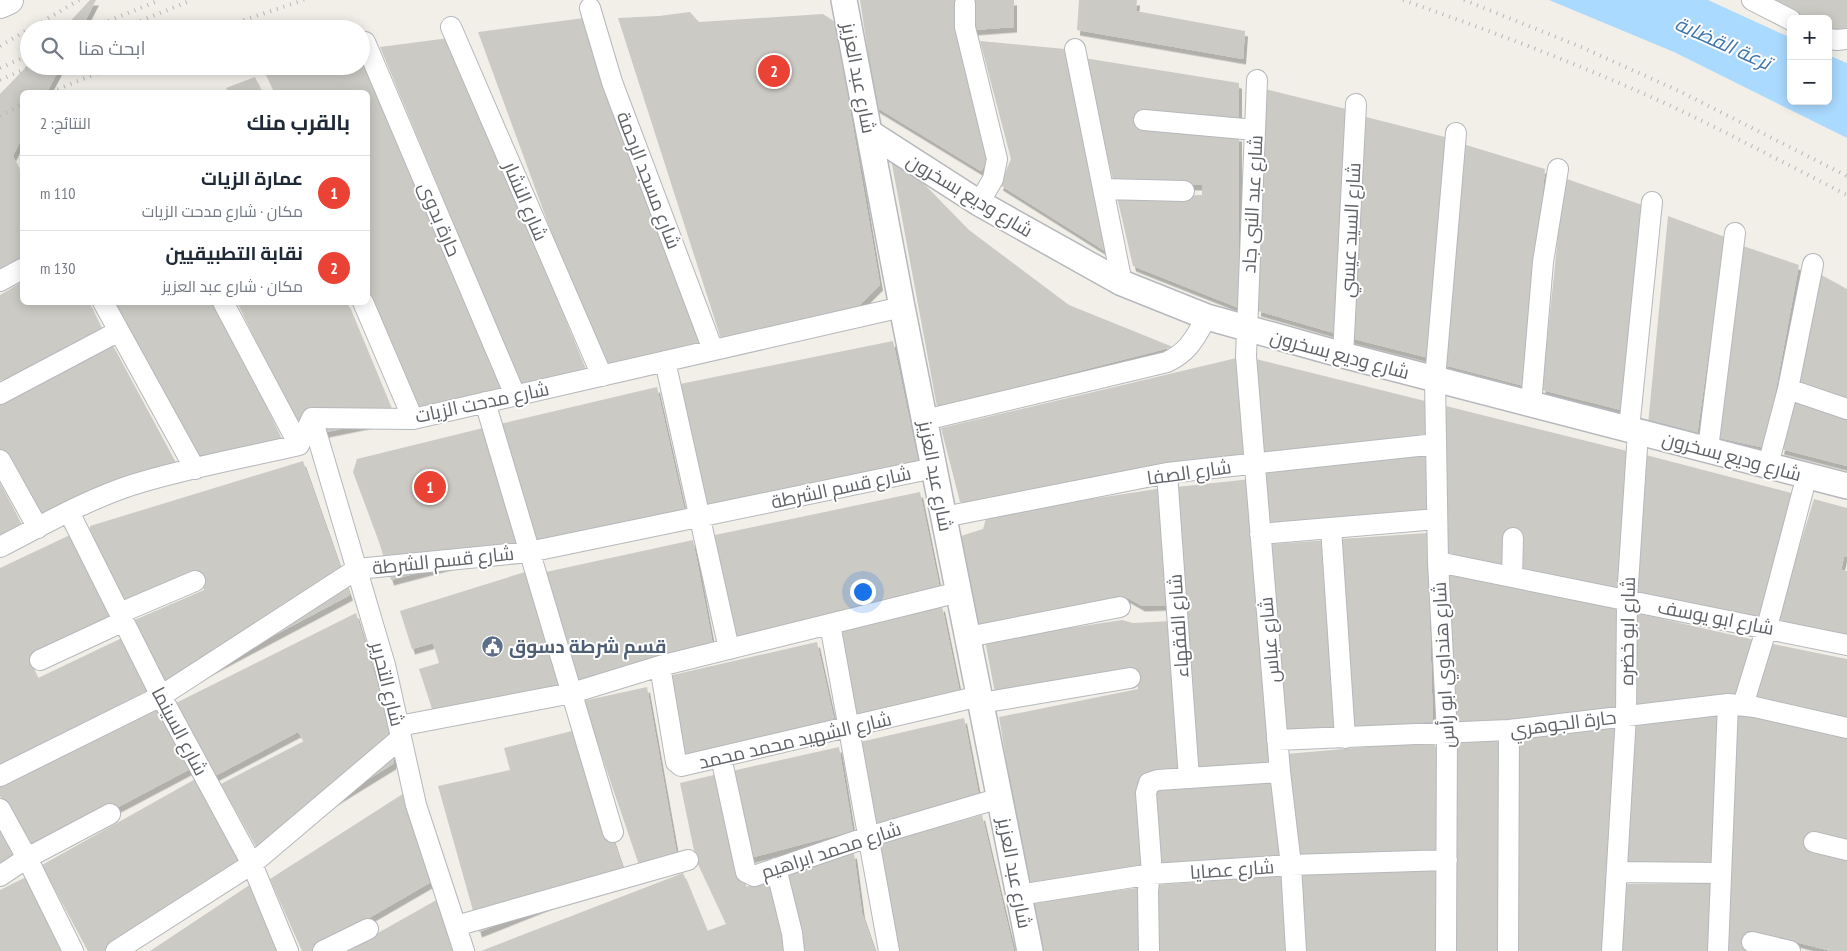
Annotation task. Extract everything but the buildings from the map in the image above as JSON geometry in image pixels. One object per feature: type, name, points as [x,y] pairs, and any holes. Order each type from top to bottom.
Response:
[{"type":"main road","points":[[0,4],[9,0]]},
{"type":"street","name":"شارع عبد العزيز","points":[[844,0],[902,306],[1030,951]]},
{"type":"street","points":[[1752,0],[1787,18]]},
{"type":"street","points":[[964,4],[965,27],[997,159],[993,179],[979,203]]},
{"type":"street","name":"شارع مسجد الرحمة","points":[[590,8],[612,82],[713,350]]},
{"type":"street","name":"شارع النشار","points":[[451,27],[602,376]]},
{"type":"street","points":[[1832,40],[1847,39]]},
{"type":"street","points":[[1075,49],[1122,283]]},
{"type":"street","name":"حارة بدوى","points":[[370,51],[515,395]]},
{"type":"street","name":"شارع عبد النبى جاد","points":[[1246,328],[1257,80]]},
{"type":"street","name":"شارع السيد عيسي","points":[[1343,356],[1356,104]]},
{"type":"street","points":[[1144,120],[1255,130]]},
{"type":"street","name":"شارع وديع بسخرون","points":[[870,132],[979,203],[1122,283],[1207,316],[1343,356],[1847,486]]},
{"type":"street","name":"شارع هنداوي ابو رأس","points":[[1446,951],[1447,733],[1438,562],[1435,379],[1456,133]]},
{"type":"street","points":[[1531,404],[1543,262],[1558,169]]},
{"type":"street","points":[[1104,189],[1184,191]]},
{"type":"street","name":"شارع ابو خضره","points":[[1612,951],[1626,716],[1627,599],[1634,430],[1652,202]]},
{"type":"street","points":[[1708,450],[1735,233]]},
{"type":"street","points":[[1768,465],[1788,389],[1813,264]]},
{"type":"street","points":[[0,281],[20,270]]},
{"type":"street","points":[[105,305],[195,469]]},
{"type":"street","points":[[225,305],[299,445]]},
{"type":"street","points":[[364,305],[413,419]]},
{"type":"street","name":"شارع مدحت الزيات","points":[[312,418],[413,419],[902,306]]},
{"type":"street","points":[[925,420],[1167,362],[1188,348],[1207,316]]},
{"type":"street","name":"شارع عباس","points":[[1246,328],[1246,356],[1260,534],[1277,740],[1291,865],[1296,951]]},
{"type":"street","points":[[0,394],[119,331]]},
{"type":"street","points":[[665,361],[729,649]]},
{"type":"street","points":[[1788,389],[1847,409]]},
{"type":"street","points":[[485,402],[613,832]]},
{"type":"street","points":[[299,445],[312,418]]},
{"type":"street","name":"شارع التحرير","points":[[312,418],[385,664],[416,805],[463,950]]},
{"type":"street","name":"شارع الصفا","points":[[944,517],[1167,474],[1436,444]]},
{"type":"street","points":[[0,547],[69,512],[130,486],[162,476],[299,445]]},
{"type":"street","points":[[0,460],[38,528]]},
{"type":"street","name":"شارع قسم الشرطة","points":[[0,776],[161,696],[357,569],[529,552],[934,468]]},
{"type":"street","name":"شارع الفقهاء","points":[[1167,474],[1189,778]]},
{"type":"street","points":[[1718,951],[1721,874],[1735,704],[1767,627],[1807,475]]},
{"type":"street","name":"شارع السينما","points":[[69,512],[161,696],[252,864],[288,951]]},
{"type":"street","points":[[1260,534],[1437,519]]},
{"type":"street","points":[[1331,528],[1345,738]]},
{"type":"street","points":[[1512,577],[1513,538]]},
{"type":"street","name":"شارع ابو يوسف","points":[[1438,562],[1767,627],[1847,645]]},
{"type":"street","points":[[40,660],[195,581]]},
{"type":"street","points":[[116,951],[252,864],[400,732],[572,693],[660,666],[959,592]]},
{"type":"street","points":[[968,636],[1120,607]]},
{"type":"street","points":[[830,624],[889,951]]},
{"type":"street","name":"شارع الشهيد محمد محمد","points":[[660,666],[676,762],[681,766],[848,727],[980,700],[1130,678]]},
{"type":"street","name":"حارة الجوهري","points":[[1277,740],[1509,730],[1735,704],[1847,728]]},
{"type":"street","points":[[1508,951],[1509,730]]},
{"type":"street","name":"شارع محمد ابراهيم","points":[[721,757],[746,872],[754,876],[868,837],[1000,798]]},
{"type":"street","points":[[1149,951],[1148,891],[1152,874],[1146,788],[1149,783],[1153,781],[1280,772]]},
{"type":"street","points":[[0,809],[74,951]]},
{"type":"street","points":[[0,876],[27,858],[110,814]]},
{"type":"street","points":[[1814,842],[1847,850]]},
{"type":"street","points":[[456,926],[688,860]]},
{"type":"street","name":"شارع عصايا","points":[[1019,895],[1152,874],[1291,865],[1447,860]]},
{"type":"street","points":[[776,868],[792,932],[794,951]]},
{"type":"street","points":[[1616,872],[1721,874]]},
{"type":"street","points":[[324,951],[368,929]]},
{"type":"street","points":[[1752,942],[1790,951]]},
{"type":"water","name":"ترعة القضابة","points":[[1549,0],[1708,0],[1787,36],[1787,105],[1832,105],[1832,57],[1847,63],[1847,138],[1674,52]]},
{"type":"railway","points":[[45,20],[79,0]]},
{"type":"railway","points":[[111,20],[160,0]]},
{"type":"railway","points":[[143,20],[192,0]]},
{"type":"railway","points":[[244,20],[304,0]]},
{"type":"railway","points":[[1403,0],[1547,53],[1618,82],[1688,114],[1847,195]]},
{"type":"railway","points":[[1464,0],[1581,47],[1679,91],[1847,176]]},
{"type":"railway","points":[[0,46],[20,34]]},
{"type":"railway","points":[[0,68],[20,59]]},
{"type":"railway","points":[[0,80],[20,71]]},
{"type":"railway","points":[[56,90],[93,75]]},
{"type":"railway","points":[[0,116],[20,105]]},
{"type":"place","name":"نقابة التطبيقيين","points":[[774,71]]},
{"type":"place","name":"عمارة الزيات","points":[[430,487]]},
{"type":"place","name":"قسم شرطة دسوق","points":[[493,646]]}]
